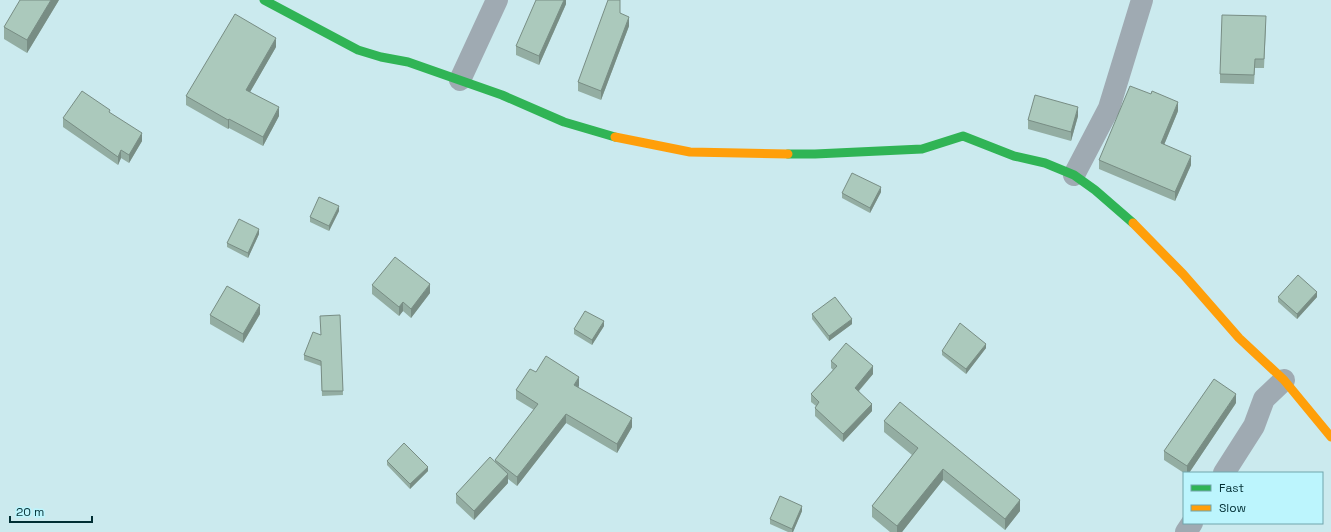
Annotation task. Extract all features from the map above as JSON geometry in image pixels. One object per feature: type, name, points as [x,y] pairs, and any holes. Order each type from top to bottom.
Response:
[{"type":"street","points":[[264,0],[358,50],[381,57],[408,62],[502,95],[570,124],[618,138],[690,152],[815,154],[922,149],[964,136],[1014,156],[1045,163],[1074,175],[1095,190],[1136,226],[1183,274],[1239,338],[1284,380],[1331,437]]},
{"type":"street","points":[[460,80],[497,0]]},
{"type":"street","points":[[1074,175],[1109,108],[1142,0]]},
{"type":"street","points":[[1225,472],[1254,426],[1264,399],[1284,380]]},
{"type":"building","points":[[20,0],[51,0],[27,40],[4,27]]},
{"type":"building","points":[[536,0],[564,0],[539,56],[516,46]]},
{"type":"building","points":[[608,0],[620,0],[620,13],[629,17],[601,91],[578,82]]},
{"type":"building","points":[[235,14],[276,38],[246,90],[279,107],[263,137],[229,119],[228,120],[186,96]]},
{"type":"building","points":[[1222,15],[1266,16],[1264,59],[1255,59],[1254,75],[1220,74]]},
{"type":"building","points":[[1130,86],[1151,94],[1152,91],[1178,102],[1161,143],[1191,156],[1175,192],[1099,160]]},
{"type":"building","points":[[82,91],[110,110],[109,112],[142,133],[129,155],[121,150],[118,157],[63,118]]},
{"type":"building","points":[[1035,95],[1078,107],[1071,132],[1028,120]]},
{"type":"building","points":[[852,173],[881,187],[870,208],[842,193]]},
{"type":"building","points":[[319,197],[339,206],[329,226],[310,217]]},
{"type":"building","points":[[239,219],[259,229],[248,253],[227,243]]},
{"type":"building","points":[[395,257],[430,284],[411,309],[403,302],[399,307],[372,285]]},
{"type":"building","points":[[1298,275],[1317,292],[1297,314],[1278,297]]},
{"type":"building","points":[[227,286],[260,305],[243,334],[210,315]]},
{"type":"building","points":[[835,297],[852,319],[829,336],[812,314]]},
{"type":"building","points":[[585,311],[604,321],[592,340],[574,329]]},
{"type":"building","points":[[340,315],[343,391],[322,391],[321,361],[304,355],[313,332],[321,335],[320,316]]},
{"type":"building","points":[[960,323],[986,344],[966,369],[942,351]]},
{"type":"building","points":[[846,343],[873,366],[855,388],[872,404],[843,434],[815,408],[819,402],[811,394],[837,366],[831,361]]},
{"type":"building","points":[[546,356],[579,377],[574,385],[632,418],[617,444],[566,414],[517,477],[495,460],[538,404],[516,390],[530,369],[536,372]]},
{"type":"building","points":[[1214,379],[1236,394],[1187,466],[1164,451]]},
{"type":"building","points":[[900,402],[1020,500],[1005,519],[943,469],[897,526],[872,506],[918,448],[884,421]]},
{"type":"building","points":[[404,443],[428,467],[410,484],[387,461]]},
{"type":"building","points":[[490,457],[508,474],[474,511],[456,494]]},
{"type":"building","points":[[780,496],[802,506],[792,529],[770,519]]},
{"type":"traffic: fast","points":[[264,0],[358,50],[381,57],[408,62],[502,95],[564,122],[615,137]]},
{"type":"traffic: fast","points":[[788,154],[922,149],[963,136],[1014,156],[1045,163],[1074,175],[1095,190],[1133,223]]},
{"type":"traffic: slow","points":[[615,137],[690,152],[788,154]]},
{"type":"traffic: slow","points":[[1133,223],[1183,274],[1239,338],[1284,380],[1331,437]]}]
